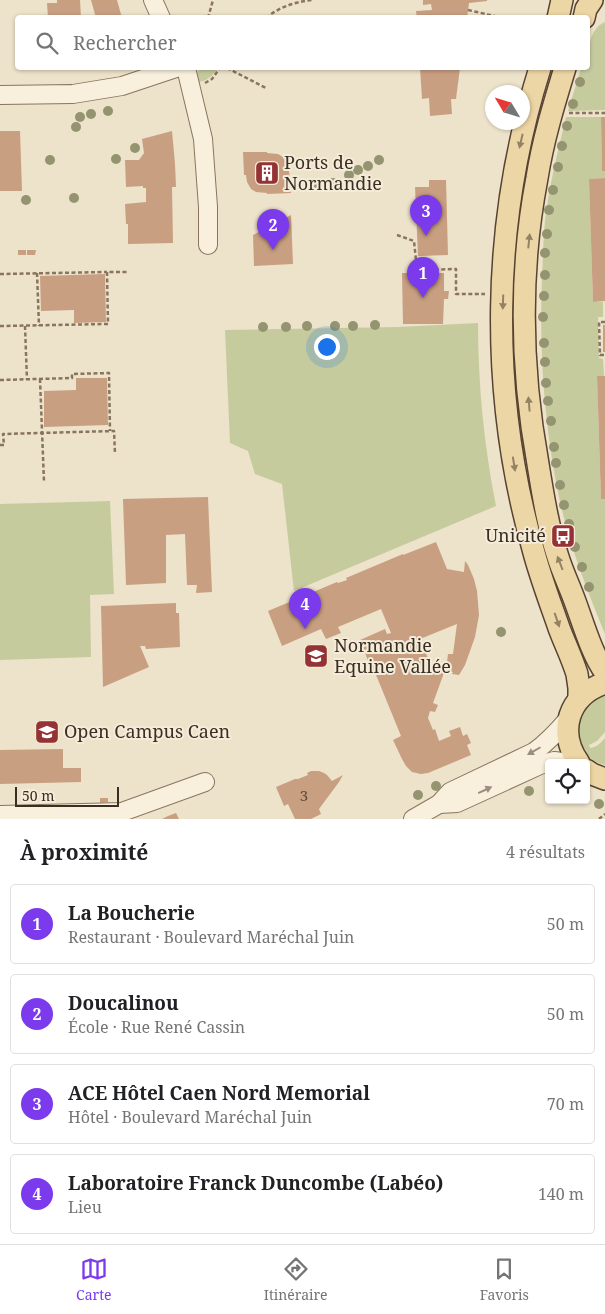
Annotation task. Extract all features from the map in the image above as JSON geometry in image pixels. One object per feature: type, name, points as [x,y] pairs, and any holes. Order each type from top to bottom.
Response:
[{"type":"main road","points":[[559,15],[562,0]]},
{"type":"main road","points":[[585,15],[592,0]]},
{"type":"main road","points":[[539,70],[524,126],[510,198],[504,253],[502,359],[508,429],[520,497],[541,576],[577,674],[579,699]]},
{"type":"main road","points":[[564,70],[543,146],[532,206],[526,264],[524,318],[527,375],[532,431],[552,538],[594,650],[605,672]]},
{"type":"main road","points":[[576,759],[569,743],[567,730],[569,718],[573,708],[586,692],[605,683]]},
{"type":"main road","points":[[590,773],[605,779]]},
{"type":"street","points":[[153,0],[160,15]]},
{"type":"street","points":[[0,95],[73,94],[122,86],[170,70]]},
{"type":"street","points":[[186,70],[203,139],[208,207],[208,245]]},
{"type":"street","points":[[413,819],[440,804],[450,792],[534,752],[556,734],[569,718]]},
{"type":"street","points":[[440,804],[458,803],[545,764]]},
{"type":"street","points":[[0,814],[122,812],[205,782]]},
{"type":"path","points":[[209,15],[213,0]]},
{"type":"path","points":[[271,15],[298,2],[312,0]]},
{"type":"path","points":[[468,10],[490,15]]},
{"type":"path","points":[[231,70],[266,88]]},
{"type":"path","points":[[565,114],[605,113]]},
{"type":"path","points":[[397,235],[414,241],[417,270],[456,270],[456,294],[489,294]]},
{"type":"path","points":[[0,326],[108,324],[107,272]]},
{"type":"path","points":[[0,274],[127,272]]},
{"type":"path","points":[[37,273],[40,326]]},
{"type":"path","points":[[605,322],[600,322],[600,356],[605,355]]},
{"type":"path","points":[[25,326],[27,380]]},
{"type":"path","points":[[0,380],[72,378],[72,374],[109,373],[110,430]]},
{"type":"path","points":[[40,379],[44,482]]},
{"type":"path","points":[[0,445],[4,445],[3,434],[114,430],[115,454]]},
{"type":"path","points":[[599,819],[605,814]]},
{"type":"green space","points":[[605,22],[605,110],[568,111],[580,70],[590,70],[590,42],[592,35],[599,25]]},
{"type":"green space","points":[[199,70],[217,70],[203,81],[196,82],[196,75]]},
{"type":"green space","points":[[566,117],[601,117],[602,171],[605,171],[605,178],[589,179],[593,302],[603,302],[603,317],[598,317],[599,358],[603,359],[604,376],[597,376],[601,499],[605,499],[605,634],[579,567],[563,515],[546,415],[541,333],[544,228],[551,182]]},
{"type":"green space","points":[[478,323],[482,415],[496,506],[294,591],[282,484],[255,474],[248,451],[230,443],[225,330],[398,327]]},
{"type":"green space","points":[[110,501],[114,594],[90,595],[91,657],[0,660],[0,504]]},
{"type":"green space","points":[[605,695],[605,732],[597,741],[589,745],[590,748],[595,747],[605,738],[605,765],[593,760],[585,752],[578,732],[580,720],[585,710],[593,701]]},
{"type":"building","points":[[57,0],[80,0],[81,15],[48,15],[47,3],[57,3]]},
{"type":"building","points":[[91,0],[117,0],[121,15],[95,15]]},
{"type":"building","points":[[423,0],[487,0],[469,3],[467,15],[417,15],[416,11],[432,10],[431,4],[423,5]]},
{"type":"building","points":[[420,70],[460,70],[456,99],[451,99],[452,114],[430,116],[429,98],[422,99]]},
{"type":"building","points":[[601,117],[605,117],[605,171],[602,171]]},
{"type":"building","points":[[0,131],[20,131],[22,191],[0,191]]},
{"type":"building","points":[[172,131],[176,187],[172,187],[173,243],[128,244],[125,204],[146,202],[146,188],[143,188],[143,186],[126,187],[125,160],[139,160],[144,153],[142,139]]},
{"type":"building","name":"Ports de Normandie","points":[[243,152],[267,152],[283,157],[289,171],[291,193],[267,194],[251,189],[246,175],[244,175]]},
{"type":"building","points":[[605,178],[605,301],[593,302],[589,179]]},
{"type":"building","points":[[429,180],[446,180],[448,255],[418,256],[415,187],[429,187]]},
{"type":"building","points":[[291,215],[293,264],[254,266],[253,235]]},
{"type":"building","points":[[18,250],[26,250],[26,255],[18,255]]},
{"type":"building","points":[[27,250],[36,250],[35,255],[27,255]]},
{"type":"building","points":[[402,273],[444,273],[444,291],[449,291],[448,299],[444,299],[443,324],[403,324]]},
{"type":"building","points":[[105,274],[106,322],[74,323],[74,310],[41,311],[40,276]]},
{"type":"building","points":[[603,325],[605,325],[605,352],[603,352]]},
{"type":"building","points":[[597,376],[605,376],[605,499],[601,499]]},
{"type":"building","points":[[76,378],[107,378],[108,425],[44,427],[44,391],[76,390]]},
{"type":"building","points":[[208,497],[212,592],[196,593],[197,585],[187,585],[185,534],[166,535],[166,583],[126,585],[123,499]]},
{"type":"building","points":[[436,542],[447,569],[464,572],[465,561],[474,579],[479,615],[475,637],[465,665],[459,675],[445,670],[433,703],[438,705],[435,712],[430,711],[428,718],[433,730],[435,729],[439,741],[451,736],[449,731],[460,727],[463,736],[467,734],[471,743],[467,745],[471,755],[428,773],[421,774],[412,772],[406,766],[393,740],[401,736],[360,640],[385,629],[387,634],[391,633],[381,609],[338,627],[341,633],[326,639],[321,629],[282,646],[268,611],[337,582],[347,580],[346,578]],"holes":[[[457,624],[453,654],[448,654],[447,662],[432,668],[420,639]]]},
{"type":"building","points":[[176,603],[176,613],[179,613],[180,647],[146,649],[145,646],[140,646],[149,667],[103,687],[101,606]]},
{"type":"building","points":[[63,749],[63,768],[81,768],[81,782],[0,784],[0,750]]},
{"type":"building","points":[[311,771],[324,773],[332,781],[343,775],[319,809],[321,814],[311,819],[295,819],[288,804],[284,806],[276,787],[308,775],[307,773]]},
{"type":"building","points":[[100,798],[108,798],[108,802],[100,803]]},
{"type":"building","points":[[176,813],[179,819],[162,819],[168,816]]},
{"type":"place","name":"Ports de Normandie","points":[[267,173]]},
{"type":"place","name":"ACE Hôtel Caen Nord Memorial","points":[[426,236]]},
{"type":"place","name":"Doucalinou","points":[[273,250]]},
{"type":"place","name":"La Boucherie","points":[[423,298]]},
{"type":"place","name":"Unicité","points":[[563,536]]},
{"type":"place","name":"Laboratoire Franck Duncombe (Labéo)","points":[[305,629]]},
{"type":"place","name":"Normandie Equine Vallée","points":[[316,656]]},
{"type":"place","name":"Open Campus Caen","points":[[47,732]]}]
